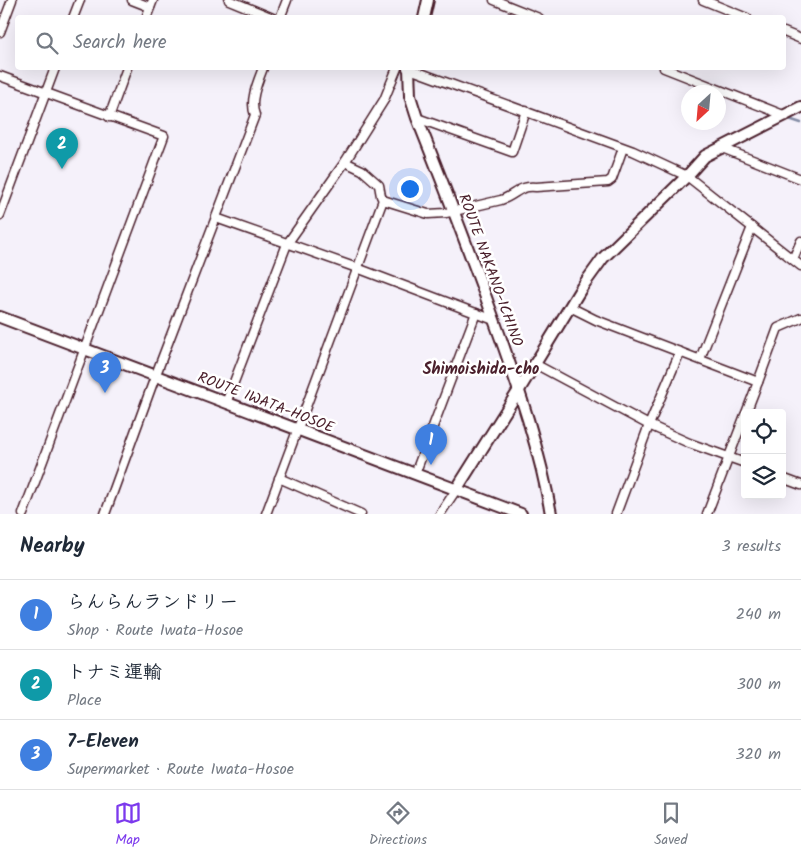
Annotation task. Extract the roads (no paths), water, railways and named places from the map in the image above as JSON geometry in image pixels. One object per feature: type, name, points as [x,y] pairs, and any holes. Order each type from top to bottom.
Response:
[{"type":"main road","points":[[425,15],[428,0]]},
{"type":"main road","name":"ROUTE NAKANO-ICHINO","points":[[409,70],[410,96],[417,118],[519,390],[547,489],[551,514]]},
{"type":"main road","points":[[456,490],[582,286],[603,258],[688,176],[696,164],[705,156],[801,107]]},
{"type":"main road","name":"ROUTE IWATA-HOSOE","points":[[0,317],[521,514]]},
{"type":"street","points":[[0,32],[12,0]]},
{"type":"street","points":[[74,15],[80,0]]},
{"type":"street","points":[[132,0],[151,4]]},
{"type":"street","points":[[229,0],[266,15]]},
{"type":"street","points":[[281,15],[287,0]]},
{"type":"street","points":[[494,0],[532,15]]},
{"type":"street","points":[[703,0],[740,15]]},
{"type":"street","points":[[786,33],[801,39]]},
{"type":"street","points":[[0,215],[54,70]]},
{"type":"street","points":[[109,117],[126,70]]},
{"type":"street","points":[[105,514],[255,115],[252,109],[262,70]]},
{"type":"street","points":[[226,403],[287,244],[345,162],[384,100],[396,70]]},
{"type":"street","points":[[414,70],[624,148],[660,162],[688,176],[801,266]]},
{"type":"street","points":[[669,70],[786,116]]},
{"type":"street","points":[[0,76],[164,136],[25,513]]},
{"type":"street","points":[[417,118],[512,152],[526,111]]},
{"type":"street","points":[[383,200],[421,213],[440,214],[500,200],[526,186],[608,182],[612,179],[624,148]]},
{"type":"street","points":[[722,148],[801,179]]},
{"type":"street","points":[[266,514],[383,200],[379,185],[362,170],[345,162]]},
{"type":"street","points":[[216,218],[357,268],[494,320]]},
{"type":"street","points":[[700,359],[752,227]]},
{"type":"street","points":[[793,259],[801,240]]},
{"type":"street","points":[[570,307],[596,320],[758,382]]},
{"type":"street","points":[[415,474],[476,314]]},
{"type":"street","points":[[747,409],[778,328],[801,318]]},
{"type":"street","points":[[616,514],[680,352]]},
{"type":"street","points":[[535,364],[650,425],[689,443],[741,462]]},
{"type":"street","points":[[707,514],[741,424]]},
{"type":"street","points":[[279,478],[361,514]]},
{"type":"street","points":[[786,479],[801,485]]},
{"type":"street","points":[[440,514],[456,490]]},
{"type":"waterway","points":[[789,119],[801,123]]},
{"type":"place","name":"トナミ運輸","points":[[62,169]]},
{"type":"place","name":"7-Eleven","points":[[105,393]]},
{"type":"place","name":"らんらんランドリー","points":[[431,465]]},
{"type":"district","name":"Shimoishida-cho","points":[[481,368]]}]
